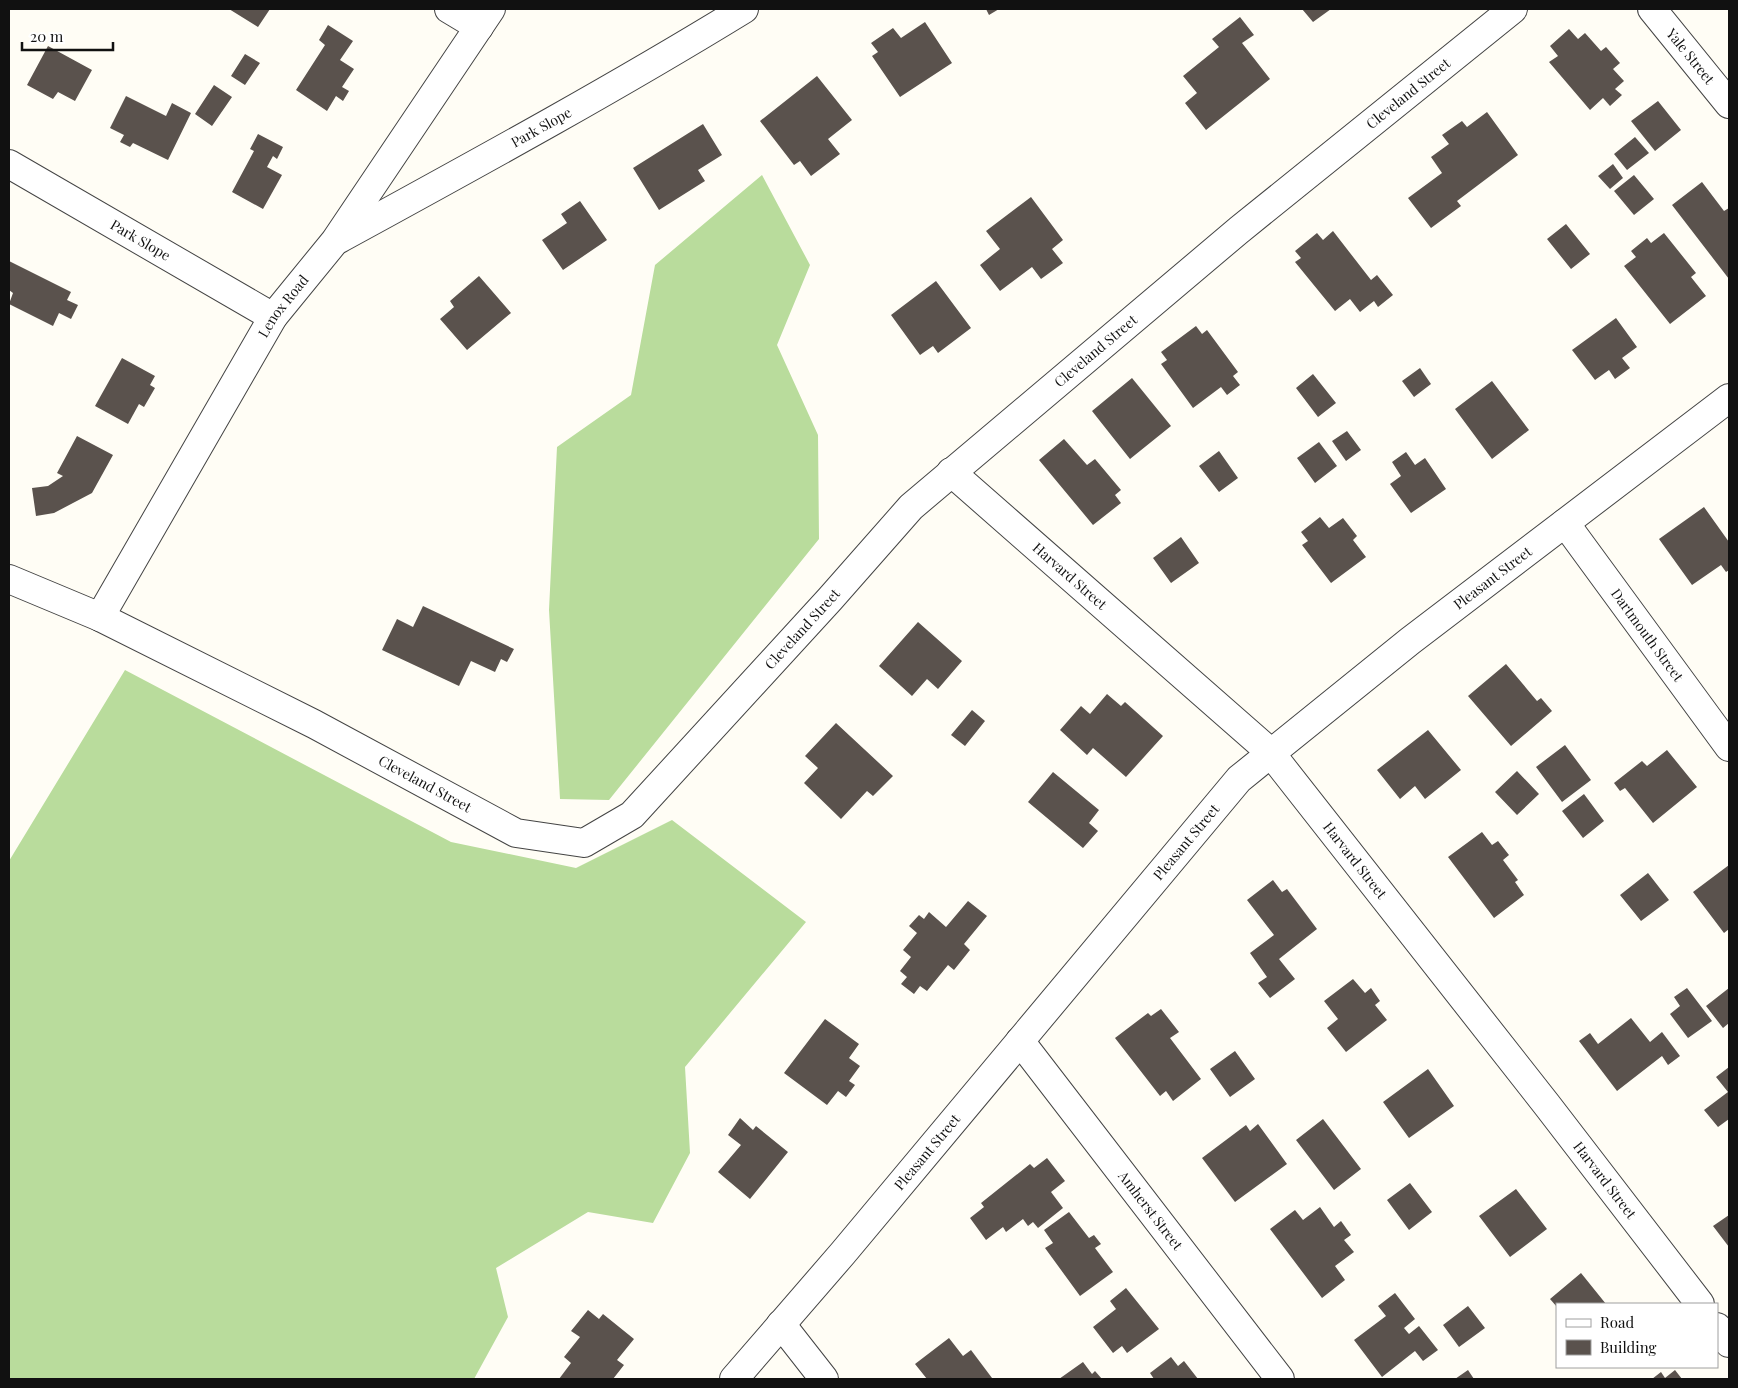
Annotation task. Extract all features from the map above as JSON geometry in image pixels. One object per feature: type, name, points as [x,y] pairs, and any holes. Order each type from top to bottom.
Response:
[{"type":"street","points":[[449,9],[485,18]]},
{"type":"street","name":"Park Slope","points":[[335,241],[516,142],[655,63],[744,9]]},
{"type":"street","name":"Cleveland Street","points":[[9,579],[100,617],[314,724],[516,833],[584,843],[632,815],[830,599],[911,507],[1239,230],[1512,9]]},
{"type":"street","name":"Yale Street","points":[[1652,9],[1729,104]]},
{"type":"street","name":"Lenox Road","points":[[100,617],[273,317],[335,241],[485,18]]},
{"type":"street","name":"Park Slope","points":[[9,164],[273,317]]},
{"type":"street","name":"Pleasant Street","points":[[734,1379],[843,1253],[1239,780],[1410,641],[1729,398]]},
{"type":"street","name":"Harvard Street","points":[[951,472],[1271,754],[1548,1106],[1699,1303]]},
{"type":"street","name":"Dartmouth Street","points":[[1565,523],[1729,747]]},
{"type":"street","name":"Amherst Street","points":[[1020,1041],[1280,1379]]},
{"type":"street","points":[[781,1324],[824,1379]]},
{"type":"street","points":[[1718,1328],[1729,1343]]},
{"type":"green space","points":[[762,175],[810,265],[777,345],[818,435],[819,539],[609,800],[560,799],[549,610],[557,447],[631,395],[655,265]]},
{"type":"green space","points":[[125,670],[451,842],[576,868],[672,820],[806,922],[685,1067],[690,1153],[653,1223],[588,1212],[496,1268],[508,1317],[474,1379],[9,1379],[9,861]]},
{"type":"building","points":[[229,9],[270,9],[258,27]]},
{"type":"building","points":[[986,9],[999,9],[989,15]]},
{"type":"building","points":[[1302,9],[1331,9],[1313,22]]},
{"type":"building","points":[[1240,17],[1254,35],[1242,43],[1270,79],[1206,130],[1185,103],[1197,93],[1183,76],[1219,47],[1212,39]]},
{"type":"building","points":[[925,22],[952,63],[900,97],[872,56],[878,52],[871,43],[893,28],[901,38]]},
{"type":"building","points":[[328,25],[353,41],[340,60],[354,69],[342,87],[349,91],[343,101],[336,96],[327,111],[296,90],[325,45],[319,40]]},
{"type":"building","points":[[1569,29],[1578,39],[1585,33],[1601,51],[1606,47],[1620,63],[1613,69],[1624,81],[1615,89],[1622,95],[1610,106],[1603,98],[1590,110],[1549,62],[1558,56],[1550,46]]},
{"type":"building","points":[[48,46],[92,70],[75,101],[58,92],[53,99],[27,85]]},
{"type":"building","points":[[245,54],[260,63],[245,85],[231,76]]},
{"type":"building","points":[[817,76],[852,120],[828,139],[840,154],[811,176],[800,161],[794,165],[760,121]]},
{"type":"building","points":[[214,85],[232,97],[212,126],[195,114]]},
{"type":"building","points":[[126,96],[166,116],[172,103],[191,113],[168,160],[133,143],[130,147],[120,142],[124,135],[110,128]]},
{"type":"building","points":[[1658,101],[1681,130],[1655,151],[1631,121]]},
{"type":"building","points":[[1487,112],[1518,155],[1457,201],[1461,206],[1431,228],[1408,198],[1442,173],[1431,157],[1449,144],[1442,135],[1462,121],[1467,127]]},
{"type":"building","points":[[703,124],[722,155],[698,170],[705,181],[659,210],[633,168]]},
{"type":"building","points":[[258,134],[283,147],[277,159],[273,156],[267,167],[282,175],[263,209],[232,192],[254,151],[250,149]]},
{"type":"building","points":[[1635,137],[1649,153],[1627,170],[1614,154]]},
{"type":"building","points":[[1613,164],[1623,178],[1610,189],[1598,176]]},
{"type":"building","points":[[1634,175],[1654,199],[1634,215],[1614,191]]},
{"type":"building","points":[[1702,182],[1724,211],[1729,208],[1729,279],[1672,205]]},
{"type":"building","points":[[1031,197],[1063,240],[1052,249],[1063,263],[1041,279],[1032,267],[1000,291],[980,265],[1000,249],[986,231]]},
{"type":"building","points":[[580,201],[607,240],[563,270],[542,240],[567,223],[561,214]]},
{"type":"building","points":[[1566,224],[1590,254],[1571,269],[1547,239]]},
{"type":"building","points":[[1333,231],[1371,280],[1377,275],[1393,295],[1378,307],[1374,301],[1360,312],[1350,299],[1335,311],[1295,262],[1301,258],[1295,251],[1317,233],[1323,240]]},
{"type":"building","points":[[1664,233],[1696,273],[1691,277],[1706,296],[1670,324],[1624,266],[1636,257],[1631,251],[1647,238],[1651,243]]},
{"type":"building","points":[[9,261],[71,292],[67,300],[78,305],[71,319],[59,313],[53,326],[9,304],[13,293],[9,290]]},
{"type":"building","points":[[479,276],[511,313],[467,350],[440,319],[454,307],[450,301]]},
{"type":"building","points":[[936,281],[971,328],[938,353],[933,346],[920,355],[891,315]]},
{"type":"building","points":[[1616,318],[1637,347],[1622,358],[1630,368],[1615,379],[1609,370],[1595,380],[1572,350]]},
{"type":"building","points":[[1196,326],[1202,334],[1207,330],[1238,372],[1233,376],[1240,385],[1227,395],[1221,387],[1193,408],[1161,364],[1167,360],[1161,352]]},
{"type":"building","points":[[122,358],[155,376],[150,385],[155,388],[144,407],[139,404],[128,424],[95,406]]},
{"type":"building","points":[[1420,368],[1431,384],[1414,397],[1402,381]]},
{"type":"building","points":[[1313,374],[1336,403],[1318,417],[1296,388]]},
{"type":"building","points":[[1132,378],[1171,426],[1130,459],[1092,411]]},
{"type":"building","points":[[1492,381],[1529,430],[1492,459],[1455,409]]},
{"type":"building","points":[[1347,431],[1361,450],[1346,461],[1332,441]]},
{"type":"building","points":[[77,436],[113,455],[92,493],[54,513],[36,516],[32,488],[48,486],[63,476],[57,473]]},
{"type":"building","points":[[1064,439],[1087,465],[1095,459],[1121,490],[1115,495],[1121,503],[1093,525],[1039,460]]},
{"type":"building","points":[[1319,442],[1337,466],[1315,483],[1297,458]]},
{"type":"building","points":[[1219,451],[1238,478],[1219,492],[1199,466]]},
{"type":"building","points":[[1406,452],[1415,465],[1425,458],[1446,489],[1411,513],[1390,484],[1401,476],[1392,462]]},
{"type":"building","points":[[1704,507],[1729,542],[1729,570],[1726,572],[1721,565],[1692,585],[1659,539]]},
{"type":"building","points":[[1320,517],[1329,528],[1343,518],[1357,536],[1353,540],[1366,557],[1331,583],[1302,545],[1308,541],[1301,532]]},
{"type":"building","points":[[1181,537],[1199,563],[1171,583],[1153,558]]},
{"type":"building","points":[[423,606],[514,649],[507,662],[501,659],[495,672],[471,661],[459,686],[382,650],[397,619],[413,627]]},
{"type":"building","points":[[918,622],[962,661],[938,689],[927,679],[912,696],[879,666]]},
{"type":"building","points":[[1506,664],[1537,701],[1541,698],[1552,711],[1511,746],[1468,696]]},
{"type":"building","points":[[1107,694],[1121,706],[1125,702],[1163,736],[1126,777],[1093,748],[1087,755],[1060,730],[1081,706],[1090,714]]},
{"type":"building","points":[[972,710],[985,721],[965,746],[951,735]]},
{"type":"building","points":[[836,723],[893,776],[873,796],[867,791],[841,819],[804,783],[818,768],[805,756]]},
{"type":"building","points":[[1428,730],[1461,770],[1425,799],[1415,786],[1400,799],[1377,770]]},
{"type":"building","points":[[1565,745],[1591,780],[1562,802],[1536,767]]},
{"type":"building","points":[[1667,750],[1697,787],[1653,823],[1625,788],[1620,791],[1614,783],[1642,761],[1647,766]]},
{"type":"building","points":[[1517,771],[1539,794],[1517,815],[1495,792]]},
{"type":"building","points":[[1053,772],[1099,810],[1089,823],[1098,831],[1083,848],[1028,802]]},
{"type":"building","points":[[1584,794],[1604,821],[1583,838],[1562,811]]},
{"type":"building","points":[[1482,832],[1492,845],[1498,841],[1509,855],[1503,860],[1518,880],[1515,882],[1524,895],[1494,918],[1448,857]]},
{"type":"building","points":[[1729,865],[1729,929],[1724,933],[1693,892]]},
{"type":"building","points":[[1648,873],[1669,900],[1641,921],[1620,895]]},
{"type":"building","points":[[1273,880],[1282,892],[1287,889],[1317,929],[1279,959],[1295,979],[1270,998],[1258,983],[1267,977],[1250,953],[1274,935],[1247,900]]},
{"type":"building","points":[[968,901],[987,916],[964,944],[970,950],[954,970],[948,965],[927,991],[920,986],[914,994],[901,984],[907,977],[900,971],[911,957],[903,950],[917,933],[909,926],[919,915],[924,919],[929,912],[946,927]]},
{"type":"building","points":[[1353,979],[1365,993],[1371,988],[1380,1001],[1375,1005],[1387,1020],[1346,1052],[1327,1028],[1338,1019],[1324,1001]]},
{"type":"building","points":[[1687,988],[1712,1021],[1688,1038],[1670,1014],[1680,1006],[1674,997]]},
{"type":"building","points":[[1729,988],[1729,1023],[1723,1028],[1706,1006]]},
{"type":"building","points":[[1161,1009],[1179,1032],[1170,1038],[1201,1079],[1173,1101],[1166,1091],[1160,1096],[1115,1038],[1148,1013],[1151,1016]]},
{"type":"building","points":[[1631,1018],[1650,1042],[1662,1032],[1680,1056],[1668,1065],[1662,1056],[1617,1091],[1579,1041],[1590,1033],[1598,1044]]},
{"type":"building","points":[[825,1019],[859,1044],[849,1058],[860,1066],[849,1081],[855,1085],[846,1097],[838,1091],[827,1105],[784,1073]]},
{"type":"building","points":[[1235,1051],[1255,1079],[1230,1097],[1210,1069]]},
{"type":"building","points":[[1729,1067],[1729,1119],[1718,1127],[1704,1110],[1728,1092],[1716,1077]]},
{"type":"building","points":[[1428,1069],[1454,1106],[1409,1138],[1383,1102]]},
{"type":"building","points":[[740,1118],[753,1130],[756,1126],[788,1152],[750,1199],[718,1172],[741,1145],[728,1135]]},
{"type":"building","points":[[1323,1119],[1361,1169],[1334,1190],[1296,1140]]},
{"type":"building","points":[[1258,1124],[1287,1164],[1235,1202],[1202,1158],[1246,1125],[1250,1131]]},
{"type":"building","points":[[1047,1158],[1065,1181],[1051,1192],[1063,1208],[1038,1228],[1033,1222],[1028,1226],[1023,1219],[1006,1232],[1003,1227],[986,1240],[970,1218],[984,1207],[981,1203],[1030,1164],[1034,1168]]},
{"type":"building","points":[[1410,1183],[1432,1212],[1409,1230],[1387,1200]]},
{"type":"building","points":[[1516,1189],[1547,1229],[1510,1257],[1479,1216]]},
{"type":"building","points":[[1320,1207],[1334,1227],[1341,1221],[1351,1235],[1344,1240],[1354,1252],[1335,1266],[1345,1280],[1322,1298],[1270,1229],[1295,1210],[1303,1220]]},
{"type":"building","points":[[1069,1212],[1089,1238],[1094,1235],[1101,1244],[1095,1248],[1113,1272],[1080,1296],[1045,1248],[1053,1243],[1044,1230]]},
{"type":"building","points":[[1729,1215],[1729,1247],[1713,1226]]},
{"type":"building","points":[[1581,1273],[1605,1303],[1556,1303],[1556,1306],[1550,1299]]},
{"type":"building","points":[[1126,1288],[1159,1329],[1127,1353],[1122,1346],[1113,1353],[1093,1327],[1116,1309],[1110,1301]]},
{"type":"building","points":[[1395,1293],[1415,1319],[1404,1328],[1409,1334],[1419,1326],[1438,1350],[1423,1361],[1415,1351],[1382,1377],[1354,1340],[1386,1316],[1378,1306]]},
{"type":"building","points":[[1468,1306],[1485,1328],[1459,1347],[1443,1325]]},
{"type":"building","points":[[588,1310],[599,1319],[603,1314],[634,1339],[617,1360],[624,1365],[613,1379],[559,1379],[571,1363],[564,1357],[580,1337],[571,1331]]},
{"type":"building","points":[[949,1338],[963,1356],[971,1350],[992,1378],[927,1379],[915,1364]]},
{"type":"building","points":[[1171,1357],[1178,1366],[1184,1361],[1198,1379],[1154,1379],[1150,1373]]},
{"type":"building","points":[[1083,1362],[1092,1374],[1095,1371],[1102,1379],[1059,1379]]},
{"type":"building","points":[[1468,1370],[1474,1379],[1455,1379]]},
{"type":"building","points":[[1675,1370],[1682,1379],[1652,1379],[1661,1372],[1665,1378]]}]
